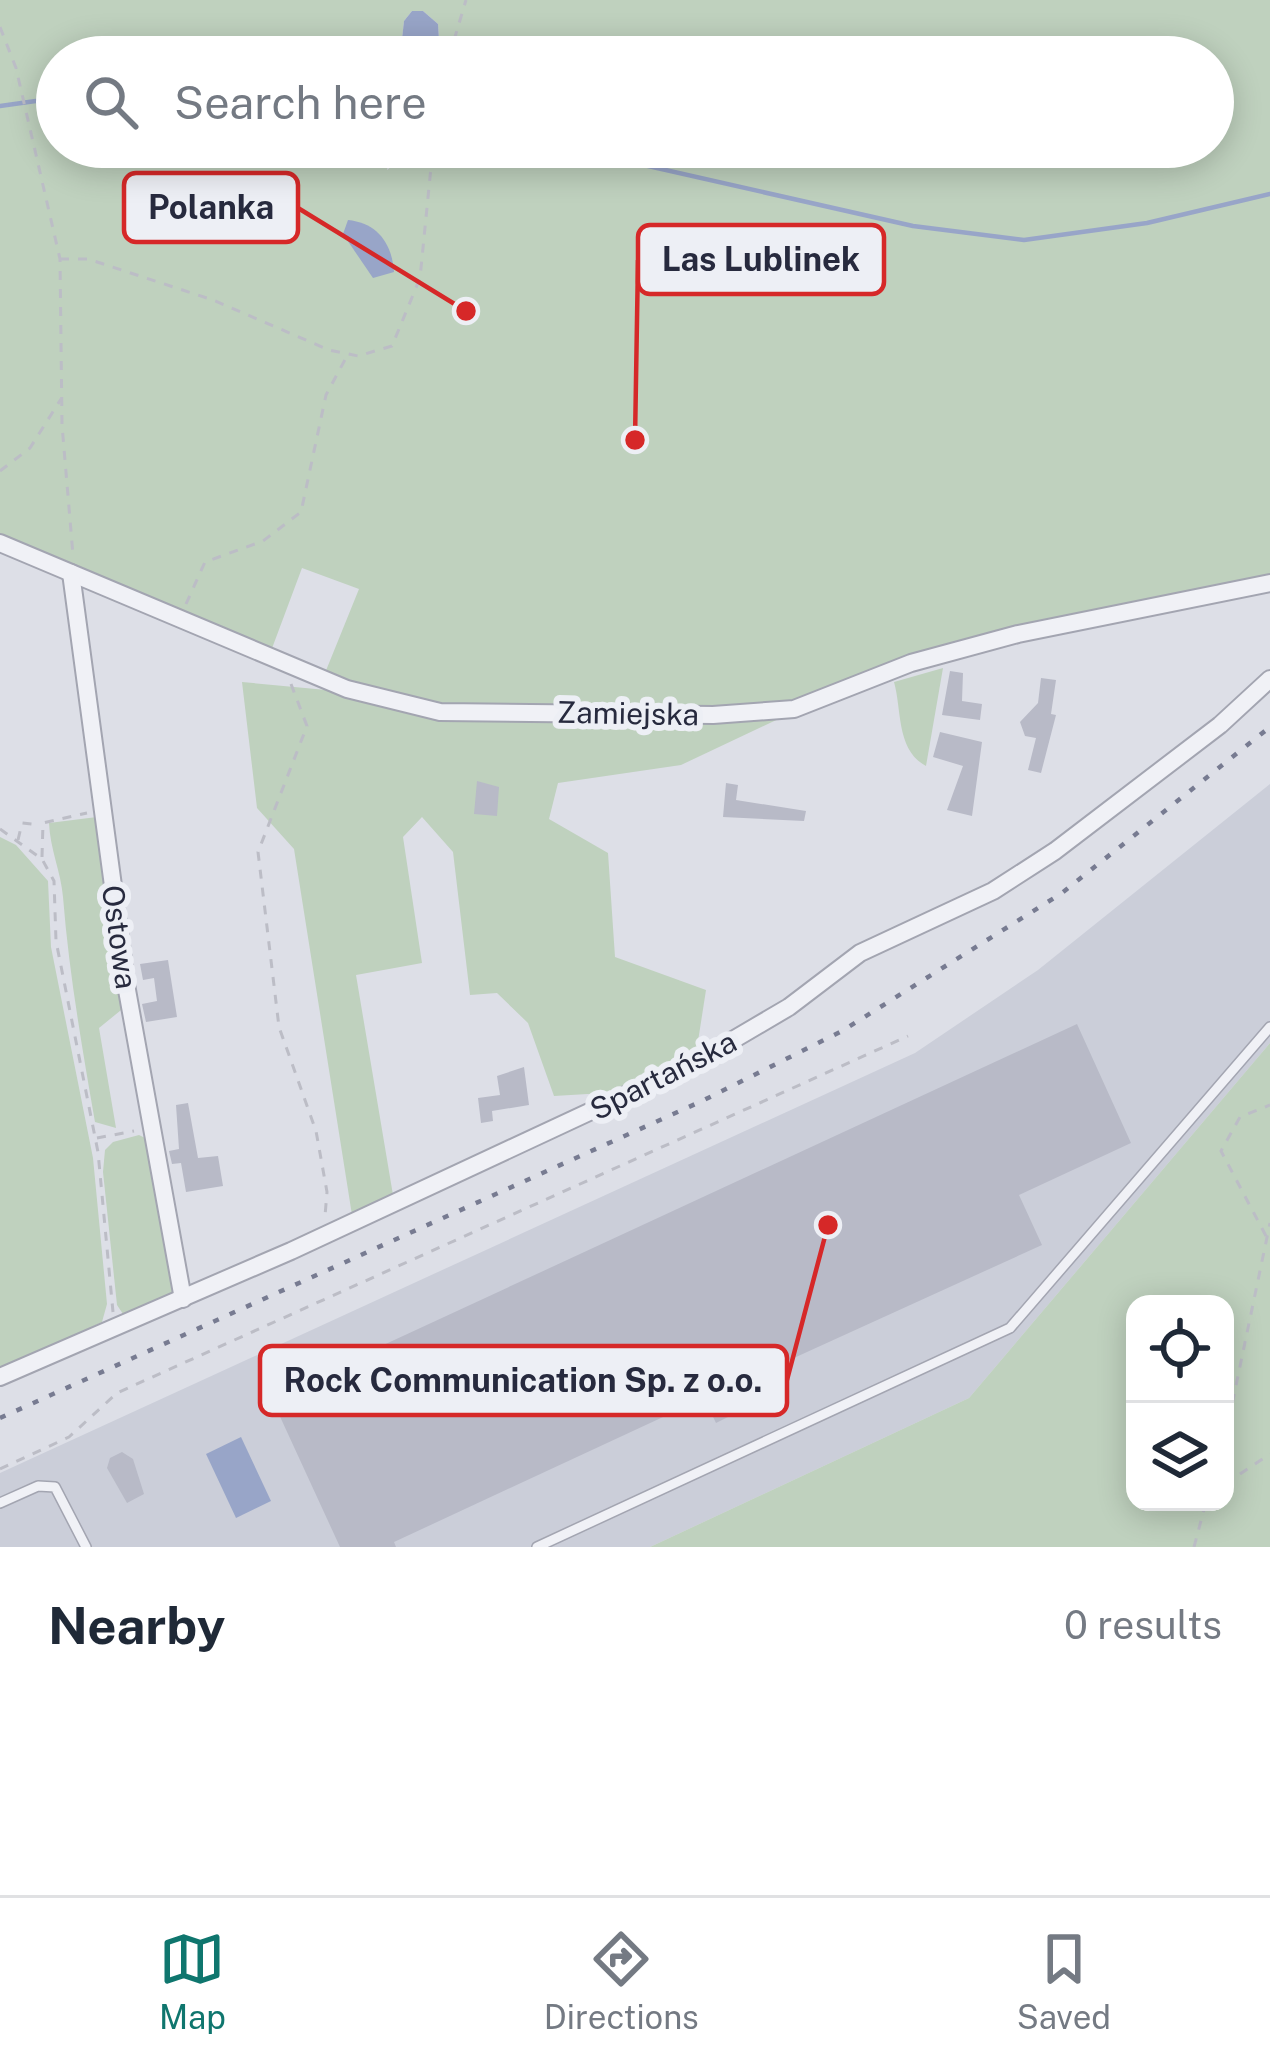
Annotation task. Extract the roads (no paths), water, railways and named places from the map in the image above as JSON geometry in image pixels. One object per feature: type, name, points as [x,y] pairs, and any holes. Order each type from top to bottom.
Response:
[{"type":"street","name":"Zamiejska","points":[[0,543],[347,689],[440,712],[753,714],[794,709],[911,663],[1018,634],[1270,583]]},
{"type":"street","name":"Ostowa","points":[[73,574],[102,811],[183,1299]]},
{"type":"street","name":"Spartańska","points":[[0,1377],[324,1236],[692,1064],[789,1006],[870,948],[993,891],[1148,782],[1270,679]]},
{"type":"lane","points":[[537,1547],[1010,1328],[1270,1028]]},
{"type":"lane","points":[[0,1503],[38,1486],[55,1486],[86,1547]]},
{"type":"water","points":[[412,11],[423,11],[438,24],[439,36],[402,36],[404,21]]},
{"type":"water","points":[[348,220],[367,225],[381,236],[394,272],[373,278],[343,234]]},
{"type":"water","points":[[241,1437],[271,1501],[236,1518],[206,1454]]},
{"type":"waterway","points":[[0,106],[36,101]]},
{"type":"waterway","points":[[657,168],[913,226],[1024,240],[1147,223],[1270,194]]},
{"type":"railway","points":[[0,1418],[702,1101],[842,1031],[1062,893],[1270,727]]},
{"type":"place","name":"Polanka","points":[[466,311]]},
{"type":"place","name":"Las Lublinek","points":[[635,440]]},
{"type":"place","name":"Rock Communication Sp. z o.o.","points":[[828,1225]]}]
